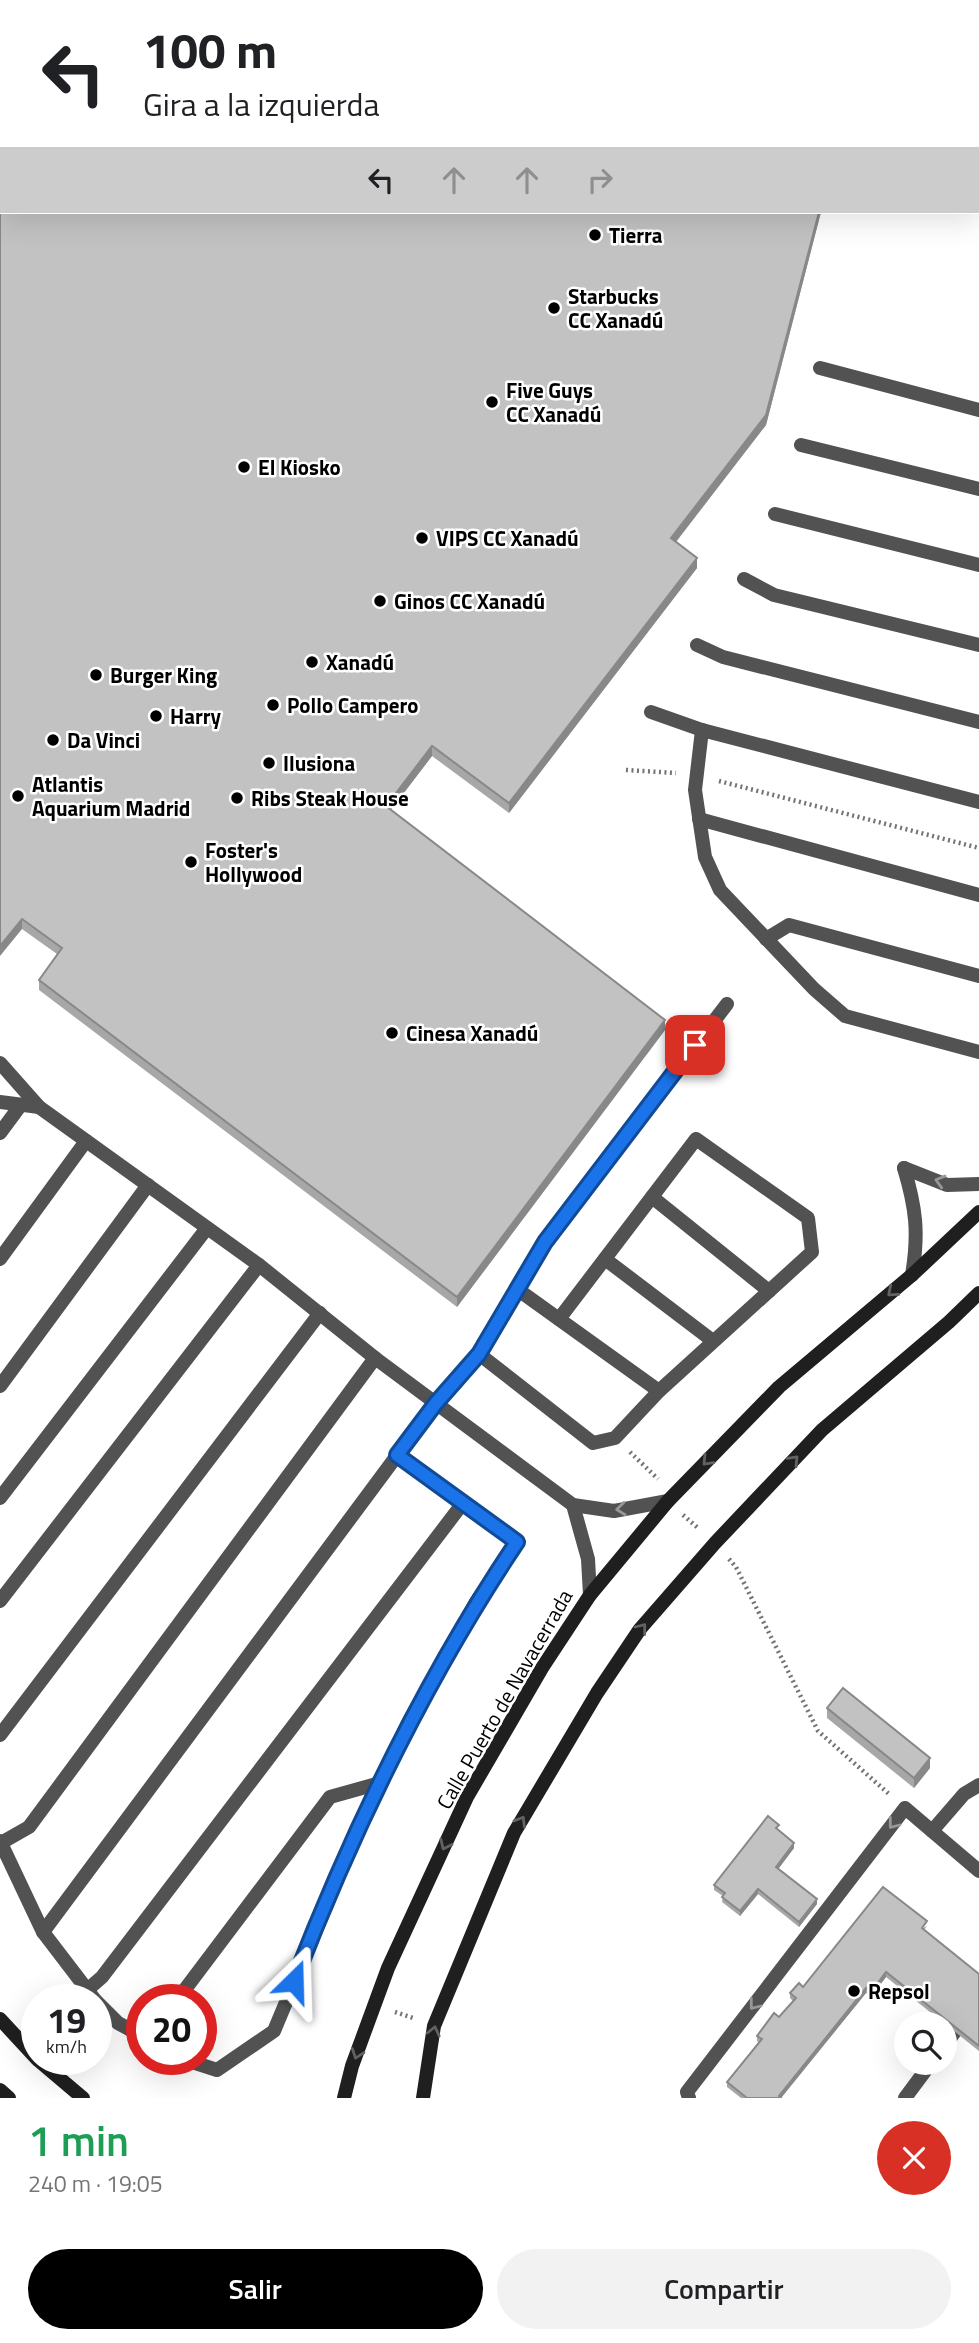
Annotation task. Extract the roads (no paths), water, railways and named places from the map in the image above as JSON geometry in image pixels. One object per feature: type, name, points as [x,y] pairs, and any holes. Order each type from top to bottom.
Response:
[{"type":"street","name":"Calle Puerto de Navacerrada","points":[[344,2098],[374,2004],[467,1797],[590,1595],[668,1501],[779,1387],[912,1275],[979,1212]]},
{"type":"street","points":[[423,2098],[433,2026],[521,1821],[597,1693],[640,1629],[715,1543],[822,1430],[949,1322],[979,1293]]},
{"type":"street","points":[[0,2020],[21,2042]]},
{"type":"street","points":[[56,2075],[83,2098]]},
{"type":"street","points":[[0,2090],[9,2098]]},
{"type":"lane","points":[[820,368],[979,410]]},
{"type":"lane","points":[[801,445],[979,489]]},
{"type":"lane","points":[[775,514],[979,565]]},
{"type":"lane","points":[[744,579],[774,595],[979,645]]},
{"type":"lane","points":[[697,645],[723,657],[979,722]]},
{"type":"lane","points":[[651,712],[702,730],[979,802]]},
{"type":"lane","points":[[702,730],[695,790],[705,857],[720,890],[814,989],[845,1016],[979,1052]]},
{"type":"lane","points":[[699,819],[979,895]]},
{"type":"lane","points":[[766,939],[789,925],[979,976]]},
{"type":"lane","points":[[43,1932],[436,1403],[479,1354],[545,1242],[727,1004]]},
{"type":"lane","points":[[0,1063],[39,1107],[259,1265],[374,1358],[573,1506],[614,1511],[668,1501]]},
{"type":"lane","points":[[0,1102],[39,1107]]},
{"type":"lane","points":[[0,1133],[20,1106]]},
{"type":"lane","points":[[479,1354],[593,1443],[615,1438],[659,1391],[812,1252],[808,1218],[696,1139],[559,1319]]},
{"type":"lane","points":[[0,1259],[86,1142]]},
{"type":"lane","points":[[912,1275],[917,1244],[916,1206],[904,1168],[947,1185],[979,1184]]},
{"type":"lane","points":[[0,1386],[148,1185]]},
{"type":"lane","points":[[652,1197],[769,1291]]},
{"type":"lane","points":[[0,1498],[207,1228]]},
{"type":"lane","points":[[605,1259],[713,1341]]},
{"type":"lane","points":[[0,1601],[259,1265]]},
{"type":"lane","points":[[517,1289],[659,1391]]},
{"type":"lane","points":[[0,1735],[320,1312]]},
{"type":"lane","points":[[82,1984],[43,1932],[1,1842],[29,1827],[374,1358]]},
{"type":"lane","points":[[217,2070],[274,2031],[408,1723],[476,1602],[517,1542],[397,1455]]},
{"type":"lane","points":[[99,1984],[463,1503]]},
{"type":"lane","points":[[573,1506],[588,1559],[590,1595]]},
{"type":"lane","points":[[189,1984],[330,1797],[380,1783]]},
{"type":"lane","points":[[932,1830],[964,1794],[979,1785]]},
{"type":"lane","points":[[689,2098],[687,2092],[905,1808],[979,1871]]},
{"type":"lane","points":[[957,2029],[979,1999]]},
{"type":"lane","points":[[112,2017],[126,2027]]},
{"type":"lane","points":[[905,2098],[922,2075]]},
{"type":"place","name":"Tierra","points":[[595,235]]},
{"type":"place","name":"Starbucks CC Xanadú","points":[[554,308]]},
{"type":"place","name":"Five Guys CC Xanadú","points":[[492,402]]},
{"type":"place","name":"El Kiosko","points":[[244,467]]},
{"type":"place","name":"VIPS CC Xanadú","points":[[422,538]]},
{"type":"place","name":"Ginos CC Xanadú","points":[[380,601]]},
{"type":"place","name":"Xanadú","points":[[312,662]]},
{"type":"place","name":"Burger King","points":[[96,675]]},
{"type":"place","name":"Pollo Campero","points":[[273,705]]},
{"type":"place","name":"Harry","points":[[156,716]]},
{"type":"place","name":"Da Vinci","points":[[53,740]]},
{"type":"place","name":"Ilusiona","points":[[269,763]]},
{"type":"place","name":"Atlantis Aquarium Madrid","points":[[18,796]]},
{"type":"place","name":"Ribs Steak House","points":[[237,798]]},
{"type":"place","name":"Foster's Hollywood","points":[[191,862]]},
{"type":"place","name":"Cinesa Xanadú","points":[[392,1033]]},
{"type":"place","name":"Repsol","points":[[854,1991]]}]
